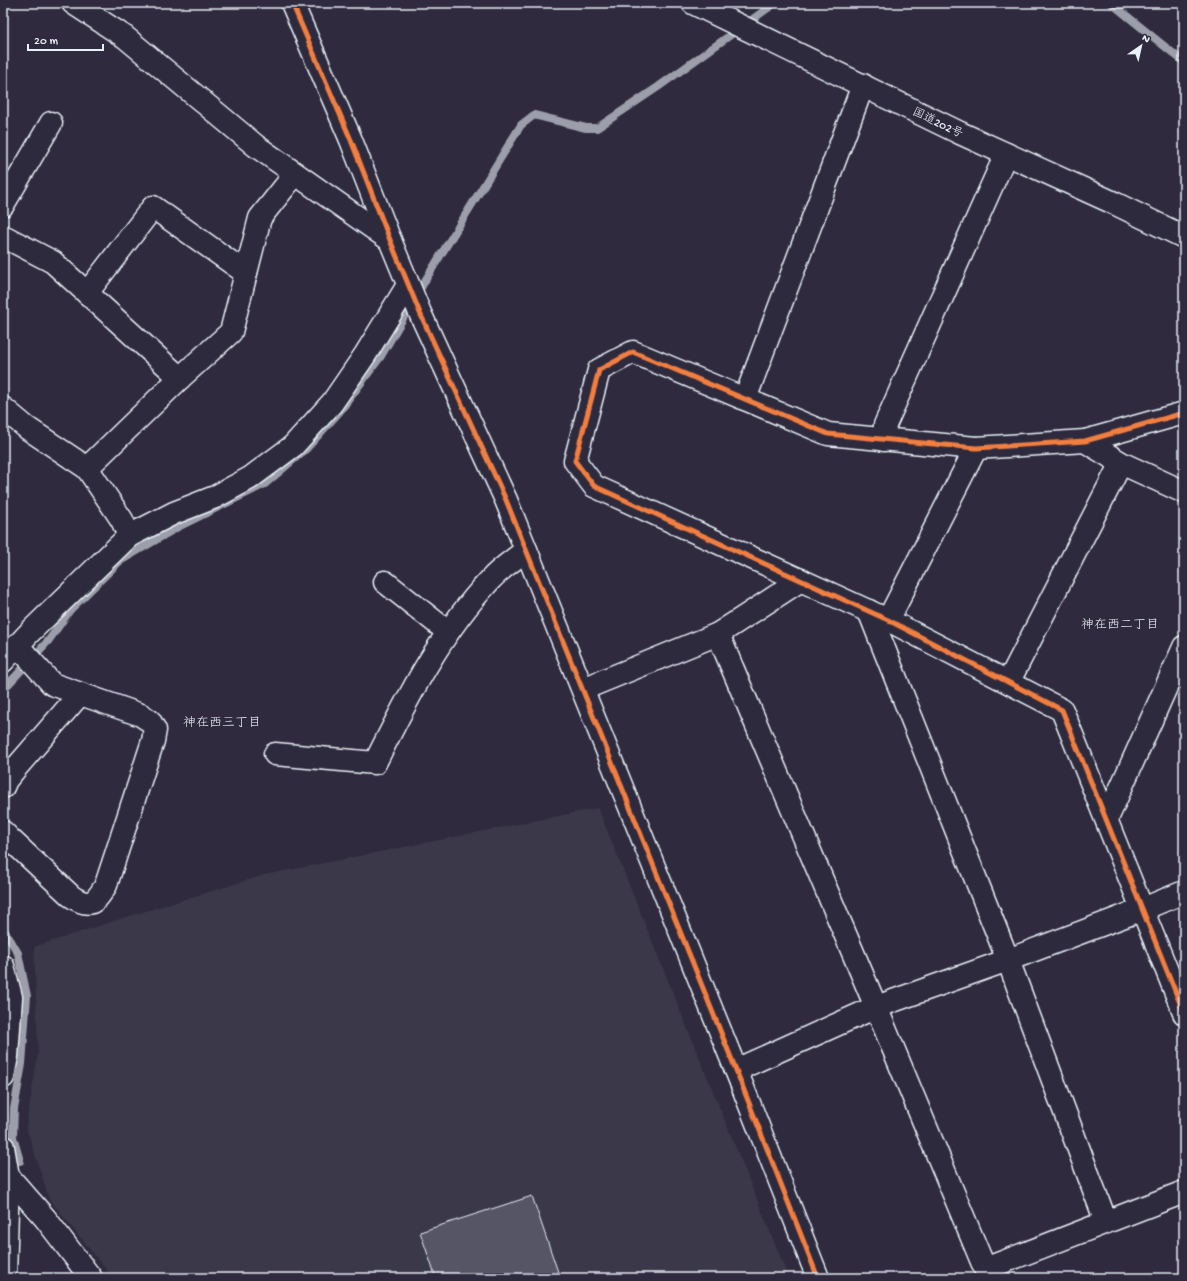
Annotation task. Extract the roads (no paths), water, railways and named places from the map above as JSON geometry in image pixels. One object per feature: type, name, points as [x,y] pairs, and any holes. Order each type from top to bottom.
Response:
[{"type":"main road","points":[[73,3],[125,37],[256,146],[390,240]]},
{"type":"main road","points":[[292,3],[351,140],[420,313],[506,500],[736,1070],[818,1278]]},
{"type":"main road","name":"国道202号","points":[[693,3],[863,86],[1184,237]]},
{"type":"main road","points":[[745,399],[863,86]]},
{"type":"main road","points":[[3,205],[51,123]]},
{"type":"main road","points":[[884,440],[885,425],[1006,154]]},
{"type":"main road","points":[[87,468],[180,378],[231,332],[260,218],[294,174]]},
{"type":"main road","points":[[87,293],[153,207],[246,273]]},
{"type":"main road","points":[[3,236],[53,262],[180,378]]},
{"type":"main road","points":[[3,832],[70,896],[79,902],[87,904],[94,902],[100,896],[106,885],[153,741],[155,730],[150,721],[141,715],[52,684],[36,666],[14,652],[129,536],[174,513],[215,497],[250,478],[292,446],[332,403],[366,355],[408,284]]},
{"type":"main road","points":[[1184,413],[1085,441],[976,448],[828,434],[633,352],[599,370],[575,461],[594,486],[878,616],[1009,681],[1062,710],[1184,1013]]},
{"type":"main road","points":[[3,408],[27,428],[87,468],[122,520],[129,536]]},
{"type":"main road","points":[[1085,441],[1121,463],[1184,492]]},
{"type":"main road","points":[[878,616],[976,448]]},
{"type":"main road","points":[[1009,681],[1121,463]]},
{"type":"main road","points":[[274,754],[375,763],[414,687],[437,647],[461,614],[492,578],[526,550]]},
{"type":"main road","points":[[583,689],[718,634],[801,580]]},
{"type":"main road","points":[[385,582],[448,632]]},
{"type":"main road","points":[[878,616],[1106,1222]]},
{"type":"main road","points":[[718,634],[876,1008],[984,1269],[1184,1192]]},
{"type":"main road","points":[[1107,819],[1184,648]]},
{"type":"main road","points":[[3,787],[6,780],[15,769],[80,694]]},
{"type":"main road","points":[[736,1070],[876,1008],[1008,960],[1184,892]]},
{"type":"main road","points":[[3,966],[11,997],[7,1056],[3,1077]]},
{"type":"main road","points":[[3,1147],[8,1176],[5,1278]]},
{"type":"main road","points":[[8,1176],[45,1218],[91,1278]]},
{"type":"waterway","points":[[3,690],[49,640],[70,610],[120,561],[176,528],[265,484],[306,449],[340,411],[381,356],[426,279],[521,125],[534,115],[586,128],[597,128],[658,87],[775,3]]},
{"type":"waterway","points":[[1111,3],[1184,62]]},
{"type":"waterway","points":[[3,928],[18,953],[27,996],[22,1064],[14,1109],[13,1137],[20,1161]]},
{"type":"district","name":"神在西二丁目","points":[[1120,623]]},
{"type":"district","name":"神在西三丁目","points":[[222,721]]}]
